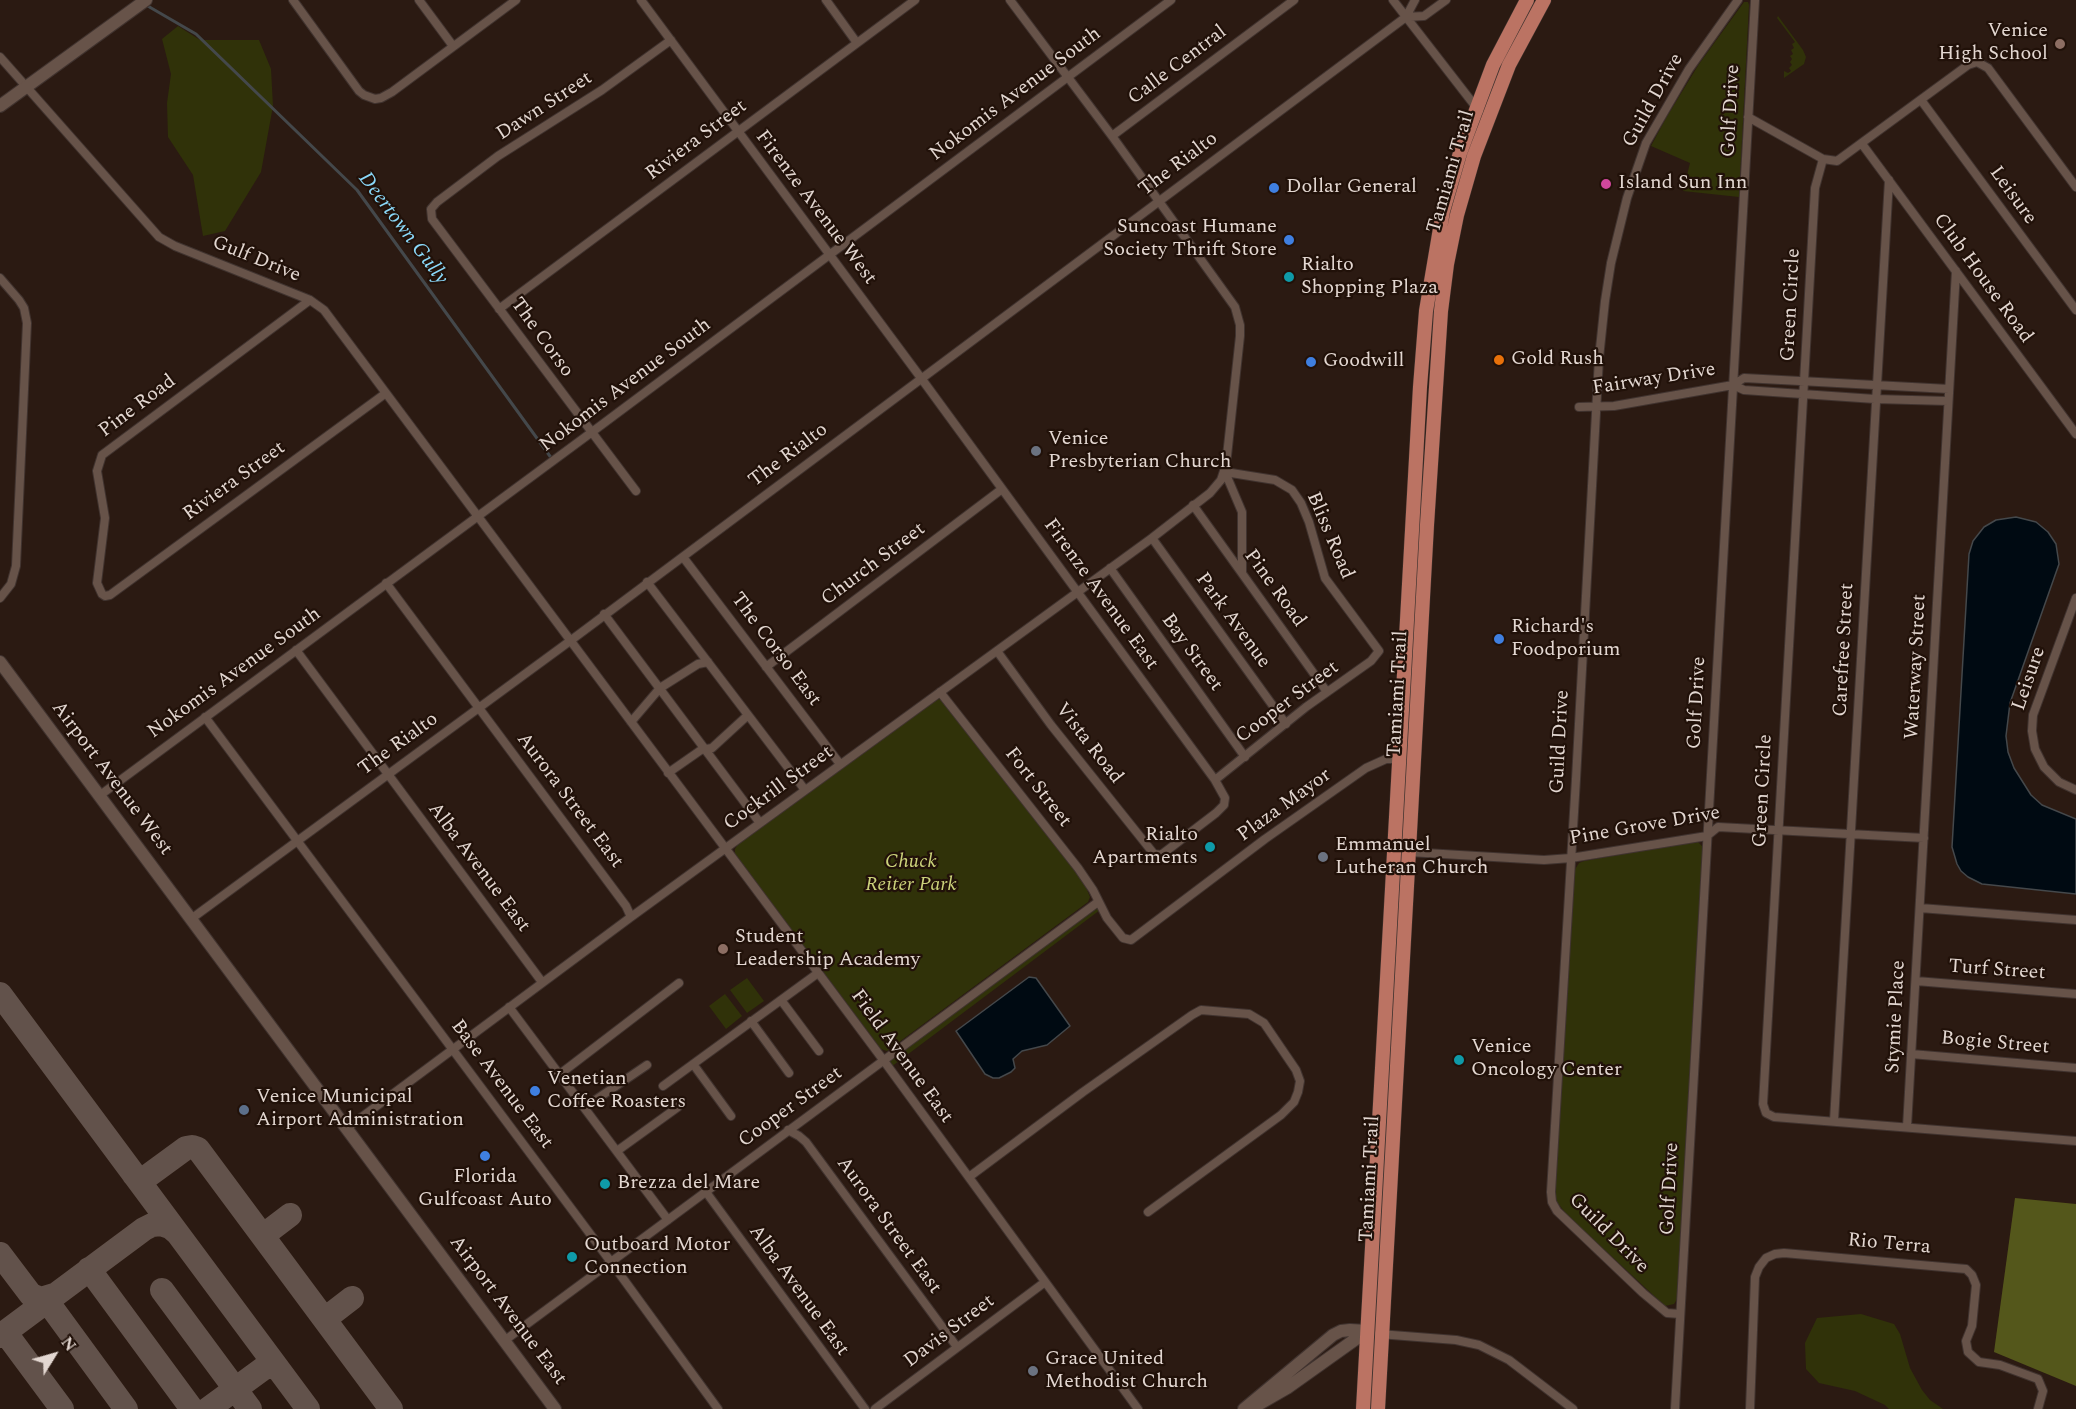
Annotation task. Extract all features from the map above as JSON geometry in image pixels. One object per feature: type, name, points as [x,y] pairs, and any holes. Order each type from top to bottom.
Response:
[{"type":"main road","name":"Tamiami Trail","points":[[1363,1409],[1426,311],[1443,211],[1460,153],[1492,65],[1527,0]]},
{"type":"main road","name":"Tamiami Trail","points":[[1378,1409],[1441,311],[1447,264],[1459,207],[1474,156],[1509,65],[1544,0]]},
{"type":"street","points":[[0,106],[146,0]]},
{"type":"street","points":[[293,0],[359,91],[369,98],[386,96],[516,0]]},
{"type":"street","points":[[420,0],[453,46]]},
{"type":"street","name":"Firenze Avenue West","points":[[640,0],[921,378]]},
{"type":"street","points":[[826,0],[857,43]]},
{"type":"street","name":"Riviera Street","points":[[500,309],[915,0]]},
{"type":"street","points":[[1010,0],[1229,298],[1238,317],[1240,336],[1225,472],[1242,512],[1242,572]]},
{"type":"street","name":"Nokomis Avenue South","points":[[99,796],[1171,0]]},
{"type":"street","name":"Calle Central","points":[[1112,136],[1294,0]]},
{"type":"street","points":[[1393,0],[1476,108],[1487,118]]},
{"type":"street","name":"The Rialto","points":[[191,919],[570,641],[1406,17],[1415,0]]},
{"type":"street","name":"The Rialto","points":[[1406,17],[1424,16],[1446,0]]},
{"type":"street","name":"Guild Drive","points":[[1680,1314],[1667,1312],[1658,1306],[1560,1214],[1552,1203],[1551,1192],[1599,357],[1605,301],[1611,263],[1630,184],[1646,143],[1661,114],[1703,48],[1738,0]]},
{"type":"street","name":"Golf Drive","points":[[1675,1409],[1755,0]]},
{"type":"street","name":"Dawn Street","points":[[437,202],[498,156],[602,90],[671,40]]},
{"type":"street","name":"Gulf Drive","points":[[0,57],[159,237],[175,246],[310,300],[324,310],[570,641]]},
{"type":"street","points":[[1748,117],[1823,159],[1833,162],[1840,160],[1968,65],[1977,62],[1984,65],[2076,187]]},
{"type":"street","name":"Leisure","points":[[1921,100],[2076,310]]},
{"type":"street","name":"Club House Road","points":[[1862,144],[2076,434]]},
{"type":"street","name":"Green Circle","points":[[1823,159],[1815,188],[1762,1104],[1766,1113],[1774,1117],[2076,1141]]},
{"type":"street","name":"Carefree Street","points":[[1834,1121],[1889,180]]},
{"type":"street","name":"The Corso","points":[[437,202],[431,209],[432,219],[636,491]]},
{"type":"street","name":"Waterway Street","points":[[1920,908],[1956,271]]},
{"type":"street","points":[[0,278],[24,308],[27,323],[16,566],[11,584],[0,598]]},
{"type":"street","name":"Pine Road","points":[[103,596],[97,583],[105,527],[97,471],[102,455],[310,300]]},
{"type":"street","name":"Firenze Avenue East","points":[[921,378],[1215,780],[1225,798],[1224,805],[1195,829]]},
{"type":"street","points":[[1733,385],[1744,378],[1949,389]]},
{"type":"street","name":"Fairway Drive","points":[[1578,407],[1596,407],[1733,385],[1744,390],[1875,399],[1948,401]]},
{"type":"street","name":"Riviera Street","points":[[103,596],[110,595],[386,393]]},
{"type":"street","name":"Cockrill Street","points":[[347,1128],[509,1006],[1152,538],[1194,506],[1216,486],[1225,472]]},
{"type":"street","name":"Bliss Road","points":[[1225,472],[1275,480],[1292,490],[1301,503],[1309,522],[1325,578],[1379,651]]},
{"type":"street","name":"Church Street","points":[[766,666],[1002,489]]},
{"type":"street","name":"Pine Road","points":[[1194,506],[1327,692]]},
{"type":"street","name":"Park Avenue","points":[[1152,538],[1286,724]]},
{"type":"street","name":"The Corso East","points":[[682,557],[840,764]]},
{"type":"street","name":"Bay Street","points":[[1110,568],[1245,757]]},
{"type":"street","name":"Aurora Street East","points":[[386,582],[626,906],[631,917]]},
{"type":"street","points":[[647,582],[805,790]]},
{"type":"street","name":"Leisure","points":[[2076,598],[2033,715],[2032,731],[2035,749],[2044,767],[2060,782],[2076,790]]},
{"type":"street","points":[[604,614],[760,823]]},
{"type":"street","name":"Field Avenue East","points":[[570,641],[884,1061],[1138,1409]]},
{"type":"street","name":"Alba Avenue East","points":[[296,650],[542,982]]},
{"type":"street","name":"Vista Road","points":[[997,651],[1051,725],[1151,851],[1156,855],[1161,855],[1195,829]]},
{"type":"street","name":"Cooper Street","points":[[1215,780],[1327,692],[1371,661],[1379,651]]},
{"type":"street","name":"Airport Avenue West","points":[[0,662],[191,919]]},
{"type":"street","points":[[631,722],[660,688],[698,664],[708,662]]},
{"type":"street","name":"Fort Street","points":[[940,692],[1078,868],[1093,890],[1107,918],[1123,938]]},
{"type":"street","points":[[668,773],[705,749],[712,748],[748,715]]},
{"type":"street","name":"Base Avenue East","points":[[205,717],[718,1409]]},
{"type":"street","name":"Plaza Mayor","points":[[1123,938],[1131,940],[1265,839],[1366,768],[1386,759],[1414,761]]},
{"type":"street","name":"Pine Grove Drive","points":[[1409,852],[1544,860],[1571,858],[1707,836],[1718,827],[1924,838]]},
{"type":"street","name":"Cooper Street","points":[[504,1341],[1098,902]]},
{"type":"street","points":[[1920,908],[2076,920]]},
{"type":"street","name":"Stymie Place","points":[[1907,1127],[1920,908]]},
{"type":"street","name":"Airport Avenue East","points":[[191,919],[555,1409]]},
{"type":"street","points":[[663,1086],[818,973]]},
{"type":"street","name":"Turf Street","points":[[1916,981],[2076,994]]},
{"type":"street","points":[[560,1074],[679,982]]},
{"type":"street","points":[[781,1000],[819,1051]]},
{"type":"street","points":[[509,1006],[668,1220]]},
{"type":"street","points":[[969,1177],[1191,1015],[1202,1010],[1249,1014],[1264,1023],[1296,1070],[1300,1081],[1294,1102],[1281,1115],[1148,1212]]},
{"type":"street","points":[[751,1021],[789,1072]]},
{"type":"street","name":"Bogie Street","points":[[1911,1054],[2076,1068]]},
{"type":"street","points":[[693,1064],[731,1116]]},
{"type":"street","points":[[585,1107],[647,1065]]},
{"type":"street","points":[[617,1151],[678,1107]]},
{"type":"street","name":"Aurora Street East","points":[[788,1130],[806,1142],[957,1347]]},
{"type":"street","name":"Alba Avenue East","points":[[706,1192],[865,1409]]},
{"type":"street","name":"Rio Terra","points":[[1750,1409],[1755,1277],[1766,1258],[1784,1253],[1966,1269],[1972,1275],[1976,1285],[1972,1326],[1966,1341],[1968,1352],[1979,1362],[2000,1365],[2038,1379],[2043,1391],[2038,1409]]},
{"type":"street","name":"Davis Street","points":[[875,1409],[1046,1282]]},
{"type":"street","points":[[1244,1409],[1333,1335],[1341,1331],[1367,1331],[1382,1335],[1443,1339],[1479,1345],[1509,1360],[1573,1409]]},
{"type":"street","points":[[1250,1409],[1287,1388],[1367,1331]]},
{"type":"green space","points":[[1744,2],[1748,2],[1749,5],[1739,197],[1683,191],[1690,163],[1651,146],[1699,64]]},
{"type":"green space","points":[[1778,16],[1806,57],[1804,64],[1784,78],[1784,71],[1788,73],[1791,71],[1790,56],[1794,48],[1792,44],[1795,42],[1777,18]]},
{"type":"green space","points":[[178,26],[200,40],[259,40],[271,69],[273,106],[261,172],[225,231],[203,236],[193,175],[168,137],[167,103],[171,74],[162,39]]},
{"type":"green space","name":"Chuck Reiter Park","points":[[936,699],[945,700],[1083,880],[1090,897],[1088,902],[887,1051],[881,1049],[735,854],[735,849],[740,841]]},
{"type":"green space","points":[[1697,841],[1703,850],[1677,1299],[1674,1304],[1665,1306],[1567,1215],[1557,1202],[1555,1194],[1574,871],[1579,863],[1584,861]]},
{"type":"green space","points":[[1094,900],[1100,910],[887,1070],[879,1053],[887,1055]]},
{"type":"green space","points":[[747,978],[764,1001],[747,1013],[730,990]]},
{"type":"green space","points":[[725,994],[742,1016],[726,1029],[709,1006]]},
{"type":"green space","points":[[1861,1314],[1894,1324],[1900,1334],[1910,1368],[1922,1390],[1930,1400],[1943,1409],[1889,1409],[1855,1391],[1819,1383],[1806,1369],[1805,1343],[1817,1318]]},
{"type":"shaded area","points":[[2016,517],[2036,522],[2048,532],[2056,544],[2059,564],[2010,703],[2006,736],[2008,752],[2014,768],[2031,795],[2042,805],[2076,819],[2076,894],[1982,884],[1961,871],[1952,847],[1969,554],[1973,541],[1984,527],[1996,520]]},
{"type":"shaded area","points":[[1029,977],[1036,978],[1070,1026],[1047,1045],[1022,1051],[1013,1059],[1015,1068],[1011,1072],[999,1078],[993,1078],[985,1074],[956,1031]]},
{"type":"shaded area","points":[[2015,1198],[2076,1204],[2076,1386],[1994,1352]]},
{"type":"waterway","name":"Deertown Gully","points":[[146,5],[196,34],[357,190],[552,459]]},
{"type":"taxiway","points":[[0,994],[308,1409]]},
{"type":"taxiway","points":[[134,1175],[145,1178],[186,1148],[198,1149],[391,1409]]},
{"type":"taxiway","points":[[268,1242],[266,1236],[269,1231],[290,1215]]},
{"type":"taxiway","points":[[0,1336],[144,1229],[161,1224],[177,1233]]},
{"type":"taxiway","points":[[0,1254],[31,1295],[41,1299],[54,1295]]},
{"type":"taxiway","points":[[89,1269],[192,1409]]},
{"type":"taxiway","points":[[162,1290],[250,1409]]},
{"type":"taxiway","points":[[330,1327],[328,1321],[330,1315],[352,1298]]},
{"type":"taxiway","points":[[47,1301],[126,1409]]},
{"type":"taxiway","points":[[0,1334],[5,1332],[62,1409]]},
{"type":"taxiway","points":[[208,1409],[264,1368],[272,1366],[279,1370]]},
{"type":"place","name":"Venice High School","points":[[2060,44]]},
{"type":"place","name":"Island Sun Inn","points":[[1606,184]]},
{"type":"place","name":"Dollar General","points":[[1274,188]]},
{"type":"place","name":"Suncoast Humane Society Thrift Store","points":[[1289,240]]},
{"type":"place","name":"Rialto Shopping Plaza","points":[[1289,277]]},
{"type":"place","name":"Gold Rush","points":[[1499,360]]},
{"type":"place","name":"Goodwill","points":[[1311,362]]},
{"type":"place","name":"Venice Presbyterian Church","points":[[1036,451]]},
{"type":"place","name":"Richard's Foodporium","points":[[1499,639]]},
{"type":"place","name":"Rialto Apartments","points":[[1210,847]]},
{"type":"place","name":"Emmanuel Lutheran Church","points":[[1323,857]]},
{"type":"place","name":"Student Leadership Academy","points":[[723,949]]},
{"type":"place","name":"Venice Oncology Center","points":[[1459,1060]]},
{"type":"place","name":"Venetian Coffee Roasters","points":[[535,1091]]},
{"type":"place","name":"Venice Municipal Airport Administration","points":[[244,1110]]},
{"type":"place","name":"Florida Gulfcoast Auto","points":[[485,1156]]},
{"type":"place","name":"Brezza del Mare","points":[[605,1184]]},
{"type":"place","name":"Outboard Motor Connection","points":[[572,1257]]},
{"type":"place","name":"Grace United Methodist Church","points":[[1033,1371]]}]
